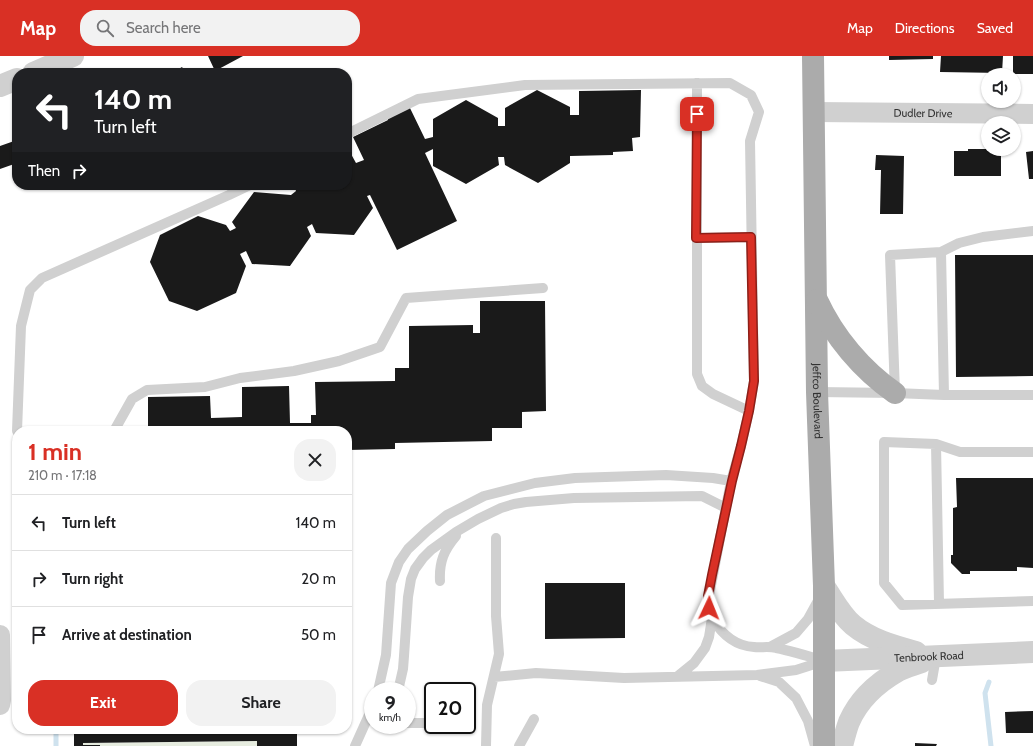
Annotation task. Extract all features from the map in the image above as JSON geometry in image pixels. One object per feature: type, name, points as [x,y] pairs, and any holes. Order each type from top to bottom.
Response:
[{"type":"main road","name":"Jeffco Boulevard","points":[[813,56],[816,392],[824,586],[824,746]]},
{"type":"main road","points":[[815,295],[828,322],[836,334],[873,376],[896,393]]},
{"type":"street","points":[[45,68],[73,56]]},
{"type":"street","points":[[0,86],[12,81]]},
{"type":"street","name":"Dudler Drive","points":[[813,112],[1033,114]]},
{"type":"street","points":[[824,586],[841,612],[854,626],[872,637],[891,645],[936,657]]},
{"type":"street","points":[[0,635],[0,704]]},
{"type":"street","name":"Tenbrook Road","points":[[824,661],[1033,652]]},
{"type":"street","points":[[842,746],[849,722],[860,703],[875,687],[899,670],[936,657]]},
{"type":"lane","points":[[697,83],[697,374],[702,386],[713,394],[749,411]]},
{"type":"lane","points":[[352,132],[418,99],[525,85],[730,83],[751,95],[759,112],[750,141],[754,381],[749,411],[726,508],[708,596],[709,608],[712,618],[723,634],[742,645],[751,647],[770,647],[796,652],[824,661]]},
{"type":"lane","points":[[17,426],[21,326],[30,290],[42,278],[240,190]]},
{"type":"lane","points":[[896,393],[890,255],[941,252],[960,243],[983,237],[1033,231]]},
{"type":"lane","points":[[696,238],[751,237]]},
{"type":"lane","points":[[941,252],[944,395]]},
{"type":"lane","points":[[117,426],[132,400],[146,390],[205,387],[240,378],[294,371],[340,361],[380,348],[406,298],[544,288]]},
{"type":"lane","points":[[816,392],[944,395],[1033,395]]},
{"type":"lane","points":[[1033,452],[960,452],[936,444],[884,442],[884,583],[902,605],[1033,601]]},
{"type":"lane","points":[[936,444],[939,603]]},
{"type":"lane","points":[[380,682],[386,655],[391,583],[399,562],[408,549],[447,515],[484,496],[535,483],[575,478],[666,475],[713,478],[732,481]]},
{"type":"lane","points":[[400,682],[403,670],[408,597],[411,579],[415,568],[431,550],[456,532],[491,512],[514,504],[574,498],[702,496],[726,508]]},
{"type":"lane","points":[[440,581],[440,570],[446,549],[466,526]]},
{"type":"lane","points":[[486,746],[487,706],[499,654],[496,616],[496,538]]},
{"type":"lane","points":[[770,647],[796,633],[814,608],[824,586]]},
{"type":"lane","points":[[678,676],[694,663],[705,648],[709,637],[712,618]]},
{"type":"lane","points":[[932,680],[936,657]]},
{"type":"lane","points":[[494,677],[536,673],[624,678],[756,675],[796,670],[824,661]]},
{"type":"lane","points":[[756,675],[779,682],[796,698],[808,722],[815,746]]},
{"type":"lane","points":[[519,746],[534,719]]},
{"type":"lane","points":[[355,746],[364,726]]},
{"type":"shaded area","points":[[257,741],[257,746],[83,745],[83,743]]},
{"type":"building","points":[[208,56],[243,56],[221,68],[214,68]]},
{"type":"building","points":[[889,56],[933,56],[933,59],[889,60]]},
{"type":"building","points":[[941,56],[1003,56],[1002,68],[981,68],[981,73],[940,72]]},
{"type":"building","points":[[1013,56],[1033,56],[1033,74],[1021,74],[1021,68],[1013,68]]},
{"type":"building","points":[[537,90],[570,107],[570,115],[579,115],[579,91],[641,90],[640,137],[632,138],[633,151],[613,152],[613,155],[570,156],[570,163],[538,183],[505,165],[504,157],[498,157],[499,165],[466,184],[433,166],[433,149],[425,153],[457,221],[397,250],[370,195],[367,196],[373,208],[354,235],[316,233],[312,224],[307,227],[311,236],[290,266],[252,264],[246,251],[240,254],[246,266],[236,293],[197,311],[169,301],[150,262],[160,235],[198,216],[226,225],[230,231],[236,228],[232,222],[254,192],[291,195],[296,190],[352,190],[352,156],[356,163],[364,160],[353,137],[388,120],[387,116],[409,106],[425,139],[433,137],[433,119],[466,100],[498,118],[498,126],[505,126],[505,108]]},
{"type":"building","points":[[12,142],[12,165],[0,169],[0,146]]},
{"type":"building","points":[[968,149],[981,149],[981,156],[1001,156],[1001,176],[954,176],[954,151],[968,151]]},
{"type":"building","points":[[1033,151],[1033,179],[1029,179],[1026,152]]},
{"type":"building","points":[[876,155],[904,156],[903,214],[880,214],[881,170],[875,170]]},
{"type":"building","points":[[955,255],[1033,255],[1033,376],[956,377]]},
{"type":"building","points":[[480,301],[545,301],[546,411],[522,412],[522,428],[492,428],[492,441],[395,443],[395,449],[352,450],[352,426],[148,426],[148,397],[210,396],[211,418],[242,417],[242,387],[289,386],[290,423],[311,423],[311,415],[316,415],[315,382],[395,381],[395,368],[409,368],[409,326],[473,325],[473,333],[480,333]]},
{"type":"building","points":[[956,478],[1033,478],[1033,568],[1017,567],[1017,571],[970,571],[970,574],[962,574],[951,563],[951,555],[953,555],[953,508],[957,507]]},
{"type":"building","points":[[545,583],[625,583],[625,638],[545,639]]},
{"type":"building","points":[[1033,711],[1033,733],[1006,733],[1005,712]]},
{"type":"building","points":[[74,734],[297,734],[297,746],[257,746],[257,741],[83,743],[83,745],[100,746],[74,746]]},
{"type":"building","points":[[915,743],[937,744],[936,746],[915,746]]},
{"type":"waterway","points":[[989,682],[985,693],[991,746]]},
{"type":"waterway","points":[[56,734],[56,746]]},
{"type":"route","points":[[697,114],[696,238],[751,237],[754,381],[749,411],[712,575],[708,596],[709,608]]}]
